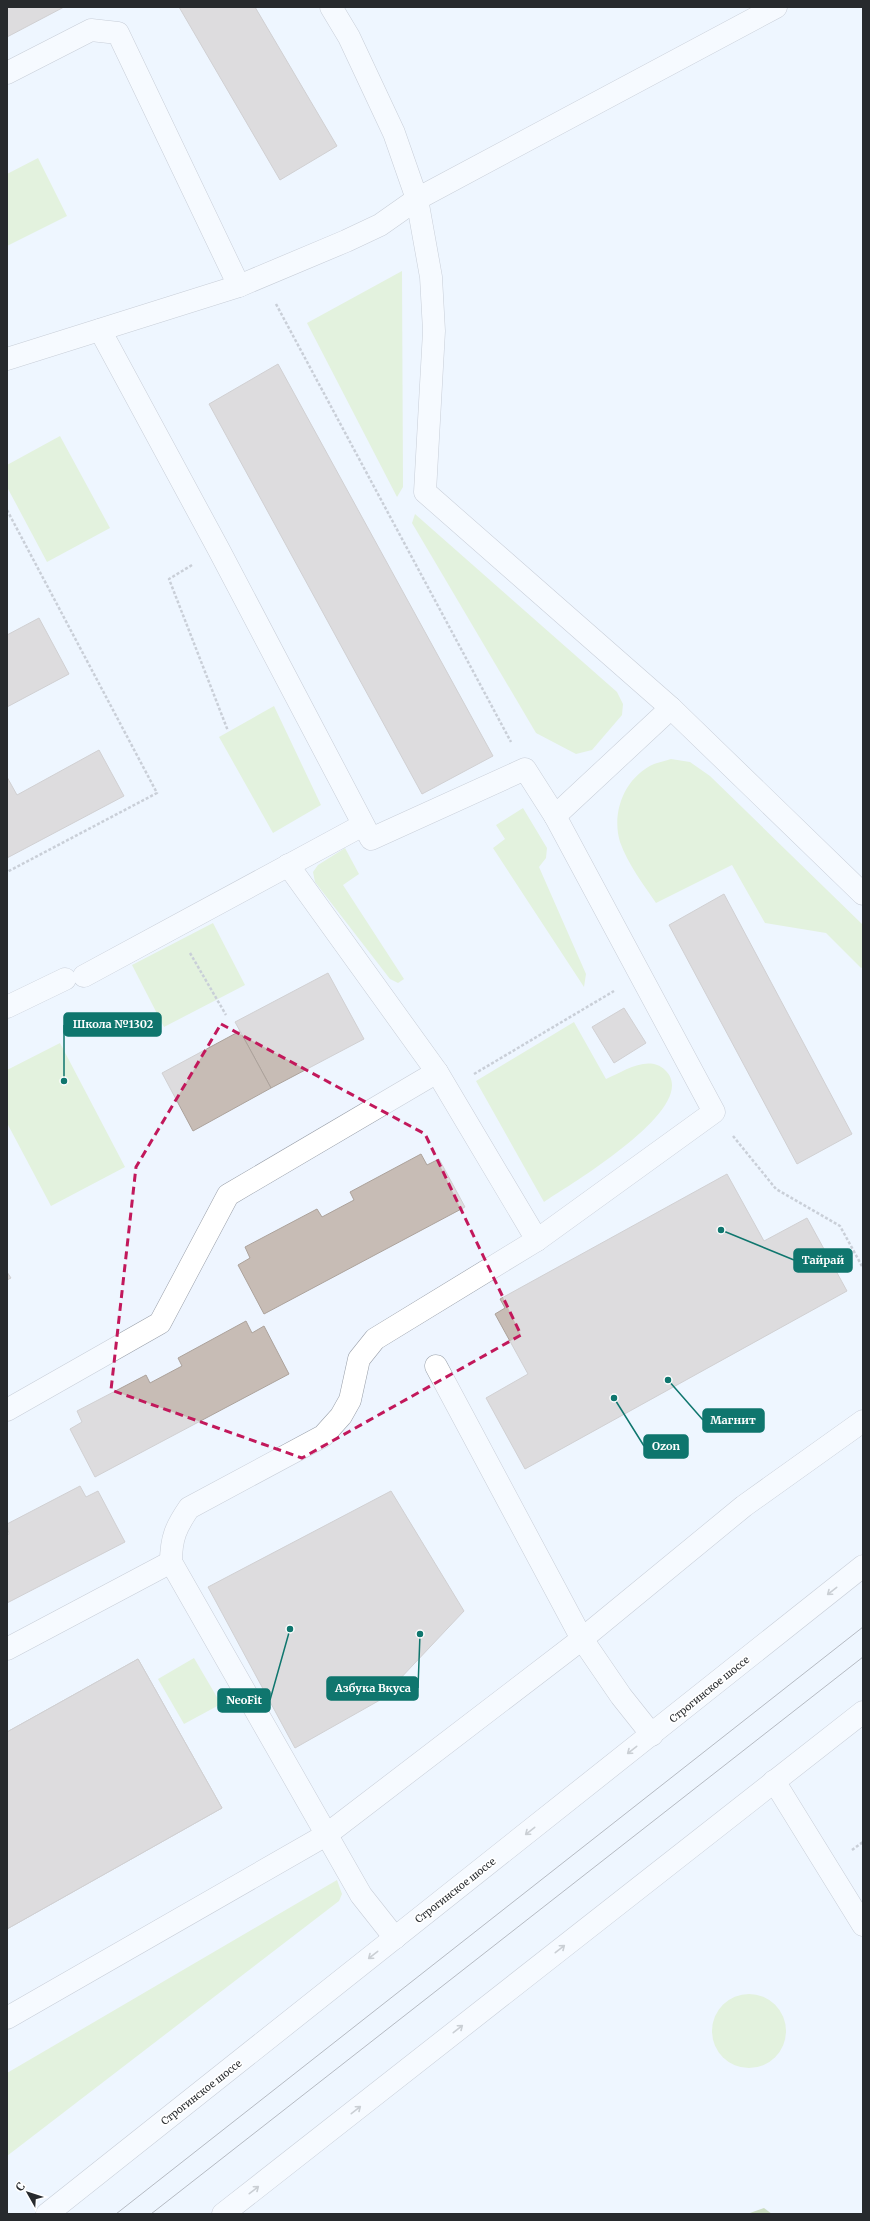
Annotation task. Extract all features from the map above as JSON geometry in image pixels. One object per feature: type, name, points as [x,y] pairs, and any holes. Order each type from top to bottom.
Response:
[{"type":"main road","points":[[331,7],[349,37],[394,133],[417,199],[431,277],[434,331],[425,492],[671,708],[863,894]]},
{"type":"main road","points":[[7,359],[239,286],[346,241],[380,225],[417,199],[776,7]]},
{"type":"main road","points":[[7,73],[91,30],[118,33],[239,286]]},
{"type":"main road","points":[[100,330],[219,550],[371,840],[525,769],[555,816],[714,1112],[536,1240],[375,1339],[358,1359],[350,1400],[341,1416],[323,1436],[189,1508],[177,1526],[171,1544],[170,1562],[361,1895],[395,1938]]},
{"type":"main road","points":[[555,816],[671,708]]},
{"type":"main road","points":[[7,1006],[74,977],[175,926],[363,825]]},
{"type":"main road","points":[[288,865],[442,1080],[536,1240]]},
{"type":"main road","points":[[7,1410],[160,1323],[228,1195],[442,1080]]},
{"type":"main road","points":[[436,1366],[582,1639],[621,1696],[652,1735]]},
{"type":"main road","points":[[7,2018],[326,1835],[582,1639],[744,1506],[863,1421]]},
{"type":"main road","points":[[7,1649],[170,1562]]},
{"type":"main road","name":"Строгинское шоссе","points":[[47,2214],[863,1566]]},
{"type":"main road","points":[[223,2214],[863,1712]]},
{"type":"main road","points":[[774,1781],[863,1925]]},
{"type":"path","points":[[261,276],[525,769]]},
{"type":"path","points":[[7,510],[157,793],[7,872]]},
{"type":"path","points":[[219,550],[169,579],[228,731]]},
{"type":"path","points":[[175,926],[226,1015]]},
{"type":"path","points":[[442,1080],[641,976]]},
{"type":"path","points":[[714,1112],[776,1189],[840,1226],[863,1268]]},
{"type":"highlighted area","points":[[221,1024],[425,1134],[521,1335],[302,1458],[111,1390],[136,1167]]},
{"type":"green space","points":[[38,158],[67,216],[7,246],[7,174]]},
{"type":"green space","points":[[402,271],[403,487],[397,497],[307,323]]},
{"type":"green space","points":[[60,436],[110,528],[47,562],[7,487],[7,465]]},
{"type":"green space","points":[[415,514],[617,692],[623,704],[622,715],[592,750],[576,754],[536,733],[412,523]]},
{"type":"green space","points":[[274,706],[321,805],[273,833],[219,737]]},
{"type":"green space","points":[[671,759],[690,762],[710,776],[863,925],[863,967],[861,968],[826,933],[765,923],[732,865],[656,903],[636,874],[623,850],[620,842],[617,819],[623,797],[628,786],[635,777],[654,764]]},
{"type":"green space","points":[[523,808],[547,848],[546,858],[539,867],[586,974],[584,987],[493,848],[505,839],[496,825]]},
{"type":"green space","points":[[345,848],[359,874],[343,885],[404,979],[398,983],[390,979],[315,882],[313,872],[318,865]]},
{"type":"green space","points":[[213,923],[245,985],[164,1027],[132,965]]},
{"type":"green space","points":[[574,1022],[606,1079],[636,1066],[651,1064],[665,1070],[672,1085],[666,1103],[650,1123],[604,1162],[544,1202],[476,1081]]},
{"type":"green space","points":[[60,1043],[125,1167],[51,1206],[7,1123],[7,1070]]},
{"type":"green space","points":[[194,1658],[221,1704],[184,1724],[158,1679]]},
{"type":"green space","points":[[337,1880],[342,1894],[339,1901],[7,2156],[7,2073]]},
{"type":"green space","points":[[749,1994],[763,1997],[775,2005],[783,2017],[786,2031],[783,2045],[775,2057],[763,2065],[749,2068],[735,2065],[723,2057],[715,2045],[712,2031],[715,2017],[723,2005],[735,1997]]},
{"type":"green space","points":[[764,2208],[772,2214],[747,2214]]},
{"type":"building","points":[[7,7],[64,7],[7,37]]},
{"type":"building","points":[[179,7],[255,7],[337,146],[280,180]]},
{"type":"building","points":[[278,364],[493,756],[422,794],[209,404]]},
{"type":"building","points":[[39,618],[69,674],[7,707],[7,635]]},
{"type":"building","points":[[99,750],[124,796],[7,858],[7,777],[17,795]]},
{"type":"building","points":[[724,894],[852,1134],[797,1164],[669,925]]},
{"type":"building","points":[[328,973],[364,1039],[271,1088],[235,1022]]},
{"type":"building","points":[[624,1008],[646,1043],[614,1063],[592,1027]]},
{"type":"building","points":[[240,1031],[271,1088],[193,1131],[162,1073]]},
{"type":"building","points":[[421,1154],[427,1165],[439,1159],[465,1207],[264,1314],[238,1265],[250,1258],[245,1247],[317,1209],[322,1217],[354,1200],[350,1192]]},
{"type":"building","points":[[727,1174],[764,1241],[807,1218],[847,1291],[525,1469],[486,1398],[528,1374],[495,1314],[505,1308],[500,1299]]},
{"type":"building","points":[[7,1272],[11,1278],[7,1280]]},
{"type":"building","points":[[246,1321],[252,1333],[264,1326],[289,1374],[95,1477],[70,1429],[82,1422],[77,1411],[146,1375],[150,1383],[182,1366],[178,1358]]},
{"type":"building","points":[[80,1486],[86,1497],[98,1491],[125,1542],[7,1603],[7,1535],[9,1534],[7,1524]]},
{"type":"building","points":[[391,1491],[464,1611],[380,1700],[295,1748],[208,1587]]},
{"type":"building","points":[[138,1659],[222,1808],[7,1929],[7,1828],[27,1816],[7,1779],[7,1732]]},
{"type":"building","points":[[138,1659],[222,1808],[7,1929],[7,1732]]},
{"type":"tram line","points":[[116,2214],[863,1627]]},
{"type":"tram line","points":[[151,2214],[863,1657]]},
{"type":"place","name":"Школа №1302","points":[[64,1081]]},
{"type":"place","name":"Тайрай","points":[[721,1230]]},
{"type":"place","name":"Магнит","points":[[668,1380]]},
{"type":"place","name":"Ozon","points":[[614,1398]]},
{"type":"place","name":"NeoFit","points":[[290,1629]]},
{"type":"place","name":"Азбука Вкуса","points":[[420,1634]]}]
